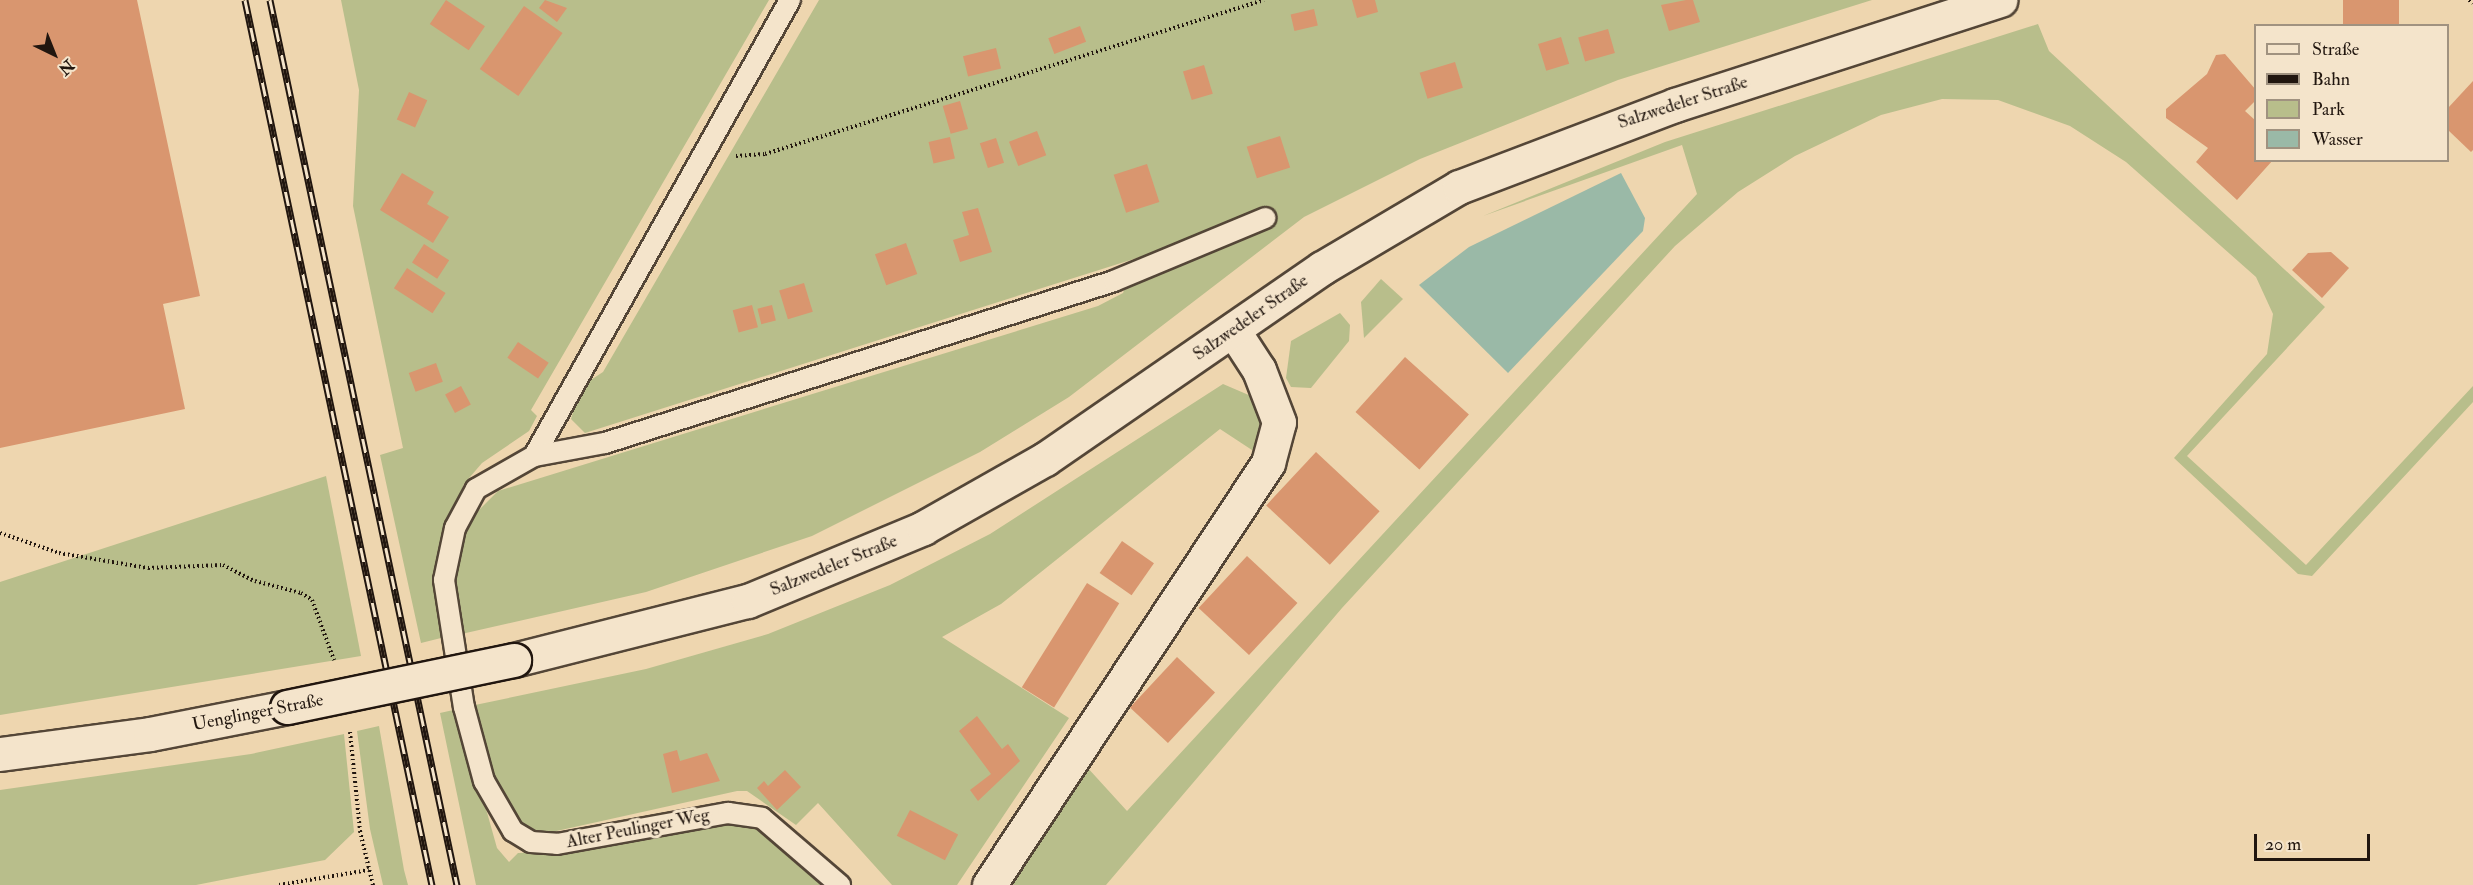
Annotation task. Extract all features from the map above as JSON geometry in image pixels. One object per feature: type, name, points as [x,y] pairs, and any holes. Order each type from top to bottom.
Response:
[{"type":"main road","name":"Salzwedeler Straße","points":[[514,660],[694,618],[869,554],[1044,459],[1353,248],[1459,187],[1653,112],[2001,0]]},
{"type":"main road","points":[[989,885],[1272,453],[1279,422],[1273,399],[1233,330]]},
{"type":"main road","name":"Uenglinger Straße","points":[[0,754],[150,734],[514,660]]},
{"type":"lane","points":[[534,456],[699,158],[790,0]]},
{"type":"lane","points":[[534,456],[605,443],[1114,281],[1265,218]]},
{"type":"lane","name":"Alter Peulinger Weg","points":[[534,456],[476,489],[455,528],[444,580],[464,707],[484,781],[503,820],[531,842],[557,844],[728,813],[762,818],[840,885]]},
{"type":"path","points":[[699,158],[765,154],[1264,0]]},
{"type":"path","points":[[2469,0],[2473,3]]},
{"type":"path","points":[[0,532],[59,553],[148,568],[223,565],[255,581],[301,593],[312,600],[338,674]]},
{"type":"path","points":[[350,727],[360,831],[373,885]]},
{"type":"path","points":[[279,885],[369,870]]},
{"type":"green space","points":[[341,0],[769,0],[531,410],[537,416],[529,431],[482,463],[464,484],[437,554],[441,638],[421,643],[380,455],[403,448],[353,206],[359,90]]},
{"type":"green space","points":[[819,0],[1872,0],[1618,80],[1420,159],[1304,217],[1069,397],[980,452],[812,536],[646,592],[457,635],[453,594],[464,525],[498,491],[1098,306],[1123,293],[1127,282],[1232,243],[1238,235],[1219,232],[585,433],[571,419],[580,387],[603,372]]},
{"type":"green space","points":[[2038,24],[2049,51],[2325,307],[2187,456],[2306,565],[2473,386],[2473,402],[2312,576],[2298,574],[2174,458],[2267,354],[2273,314],[2256,277],[2126,162],[2070,126],[1998,100],[1942,99],[1881,115],[1795,156],[1738,192],[1675,246],[1342,608],[1106,885],[1007,885],[1086,766],[1127,811],[1697,194],[1682,145],[1483,216],[1665,142]]},
{"type":"green space","points":[[1381,279],[1403,299],[1364,338],[1361,302]]},
{"type":"green space","points":[[1340,313],[1350,325],[1349,341],[1311,388],[1291,387],[1286,378],[1291,341]]},
{"type":"green space","points":[[1223,384],[1251,396],[1263,417],[1255,452],[1220,429],[1001,604],[942,637],[1069,718],[957,885],[892,885],[818,803],[796,825],[747,791],[737,791],[552,832],[552,838],[522,824],[502,797],[489,766],[475,705],[646,669],[768,634],[890,585],[990,534]]},
{"type":"green space","points":[[326,476],[361,656],[0,715],[0,582]]},
{"type":"green space","points":[[458,709],[497,848],[509,862],[518,853],[573,851],[726,817],[749,821],[824,885],[476,885],[440,713]]},
{"type":"green space","points":[[379,726],[408,885],[383,885],[370,829],[357,731]]},
{"type":"green space","points":[[344,734],[354,832],[325,860],[196,885],[0,885],[0,790],[251,754]]},
{"type":"water","points":[[1621,173],[1645,218],[1643,231],[1508,373],[1419,285],[1469,247]]},
{"type":"building","points":[[0,0],[137,0],[200,296],[163,304],[185,409],[0,448]]},
{"type":"building","points":[[446,0],[485,26],[469,50],[430,24]]},
{"type":"building","points":[[545,0],[567,8],[557,22],[539,8]]},
{"type":"building","points":[[1352,0],[1375,0],[1378,12],[1357,18]]},
{"type":"building","points":[[1693,0],[1700,22],[1669,31],[1661,5]]},
{"type":"building","points":[[2343,0],[2399,0],[2399,24],[2343,24]]},
{"type":"building","points":[[524,6],[563,33],[518,96],[480,69]]},
{"type":"building","points":[[1314,9],[1318,26],[1294,31],[1291,14]]},
{"type":"building","points":[[1080,26],[1086,42],[1054,54],[1048,38]]},
{"type":"building","points":[[1608,29],[1615,53],[1585,62],[1578,38]]},
{"type":"building","points":[[1561,37],[1569,64],[1546,71],[1538,44]]},
{"type":"building","points":[[996,48],[1001,68],[968,77],[963,56]]},
{"type":"building","points":[[2225,54],[2254,88],[2254,102],[2245,111],[2254,119],[2254,162],[2271,162],[2237,200],[2196,162],[2208,148],[2166,118],[2166,109],[2207,74],[2216,55]]},
{"type":"building","points":[[1455,62],[1463,88],[1428,99],[1420,73]]},
{"type":"building","points":[[1204,65],[1213,94],[1192,100],[1183,71]]},
{"type":"building","points":[[2473,81],[2473,150],[2471,152],[2449,131],[2449,107]]},
{"type":"building","points":[[409,92],[427,100],[415,128],[397,119]]},
{"type":"building","points":[[960,101],[968,129],[951,134],[943,106]]},
{"type":"building","points":[[1037,131],[1046,155],[1018,166],[1009,142]]},
{"type":"building","points":[[1280,136],[1290,167],[1257,178],[1247,147]]},
{"type":"building","points":[[950,137],[955,158],[934,163],[929,142]]},
{"type":"building","points":[[996,138],[1004,163],[988,168],[980,143]]},
{"type":"building","points":[[1147,164],[1159,202],[1126,213],[1114,175]]},
{"type":"building","points":[[402,173],[434,192],[427,204],[449,217],[433,243],[380,210]]},
{"type":"building","points":[[978,208],[992,252],[960,262],[953,240],[969,235],[962,212]]},
{"type":"building","points":[[906,243],[917,274],[886,285],[875,254]]},
{"type":"building","points":[[424,244],[449,260],[437,279],[412,262]]},
{"type":"building","points":[[2331,252],[2349,268],[2322,298],[2292,270],[2308,253]]},
{"type":"building","points":[[407,268],[446,293],[433,313],[394,288]]},
{"type":"building","points":[[804,283],[813,312],[788,319],[779,291]]},
{"type":"building","points":[[752,305],[758,327],[739,332],[733,310]]},
{"type":"building","points":[[772,305],[776,321],[761,324],[757,309]]},
{"type":"building","points":[[518,342],[549,363],[538,378],[507,358]]},
{"type":"building","points":[[1405,357],[1469,415],[1419,470],[1355,412]]},
{"type":"building","points":[[436,363],[443,382],[416,392],[409,373]]},
{"type":"building","points":[[461,386],[471,405],[455,413],[445,394]]},
{"type":"building","points":[[1316,452],[1380,511],[1330,565],[1266,505]]},
{"type":"building","points":[[1122,541],[1154,563],[1132,595],[1100,573]]},
{"type":"building","points":[[1247,556],[1297,603],[1249,655],[1199,608]]},
{"type":"building","points":[[1087,583],[1119,603],[1054,707],[1022,687]]},
{"type":"building","points":[[1177,657],[1215,692],[1168,743],[1130,707]]},
{"type":"building","points":[[977,716],[1002,749],[1008,744],[1020,761],[978,801],[970,790],[991,774],[959,731]]},
{"type":"building","points":[[677,750],[680,761],[707,753],[720,781],[672,793],[663,754]]},
{"type":"building","points":[[785,770],[801,787],[777,810],[757,788],[764,781],[768,786]]},
{"type":"building","points":[[910,810],[958,835],[945,860],[897,836]]},
{"type":"railway","points":[[245,0],[432,885]]},
{"type":"railway","points":[[270,0],[457,885]]}]
